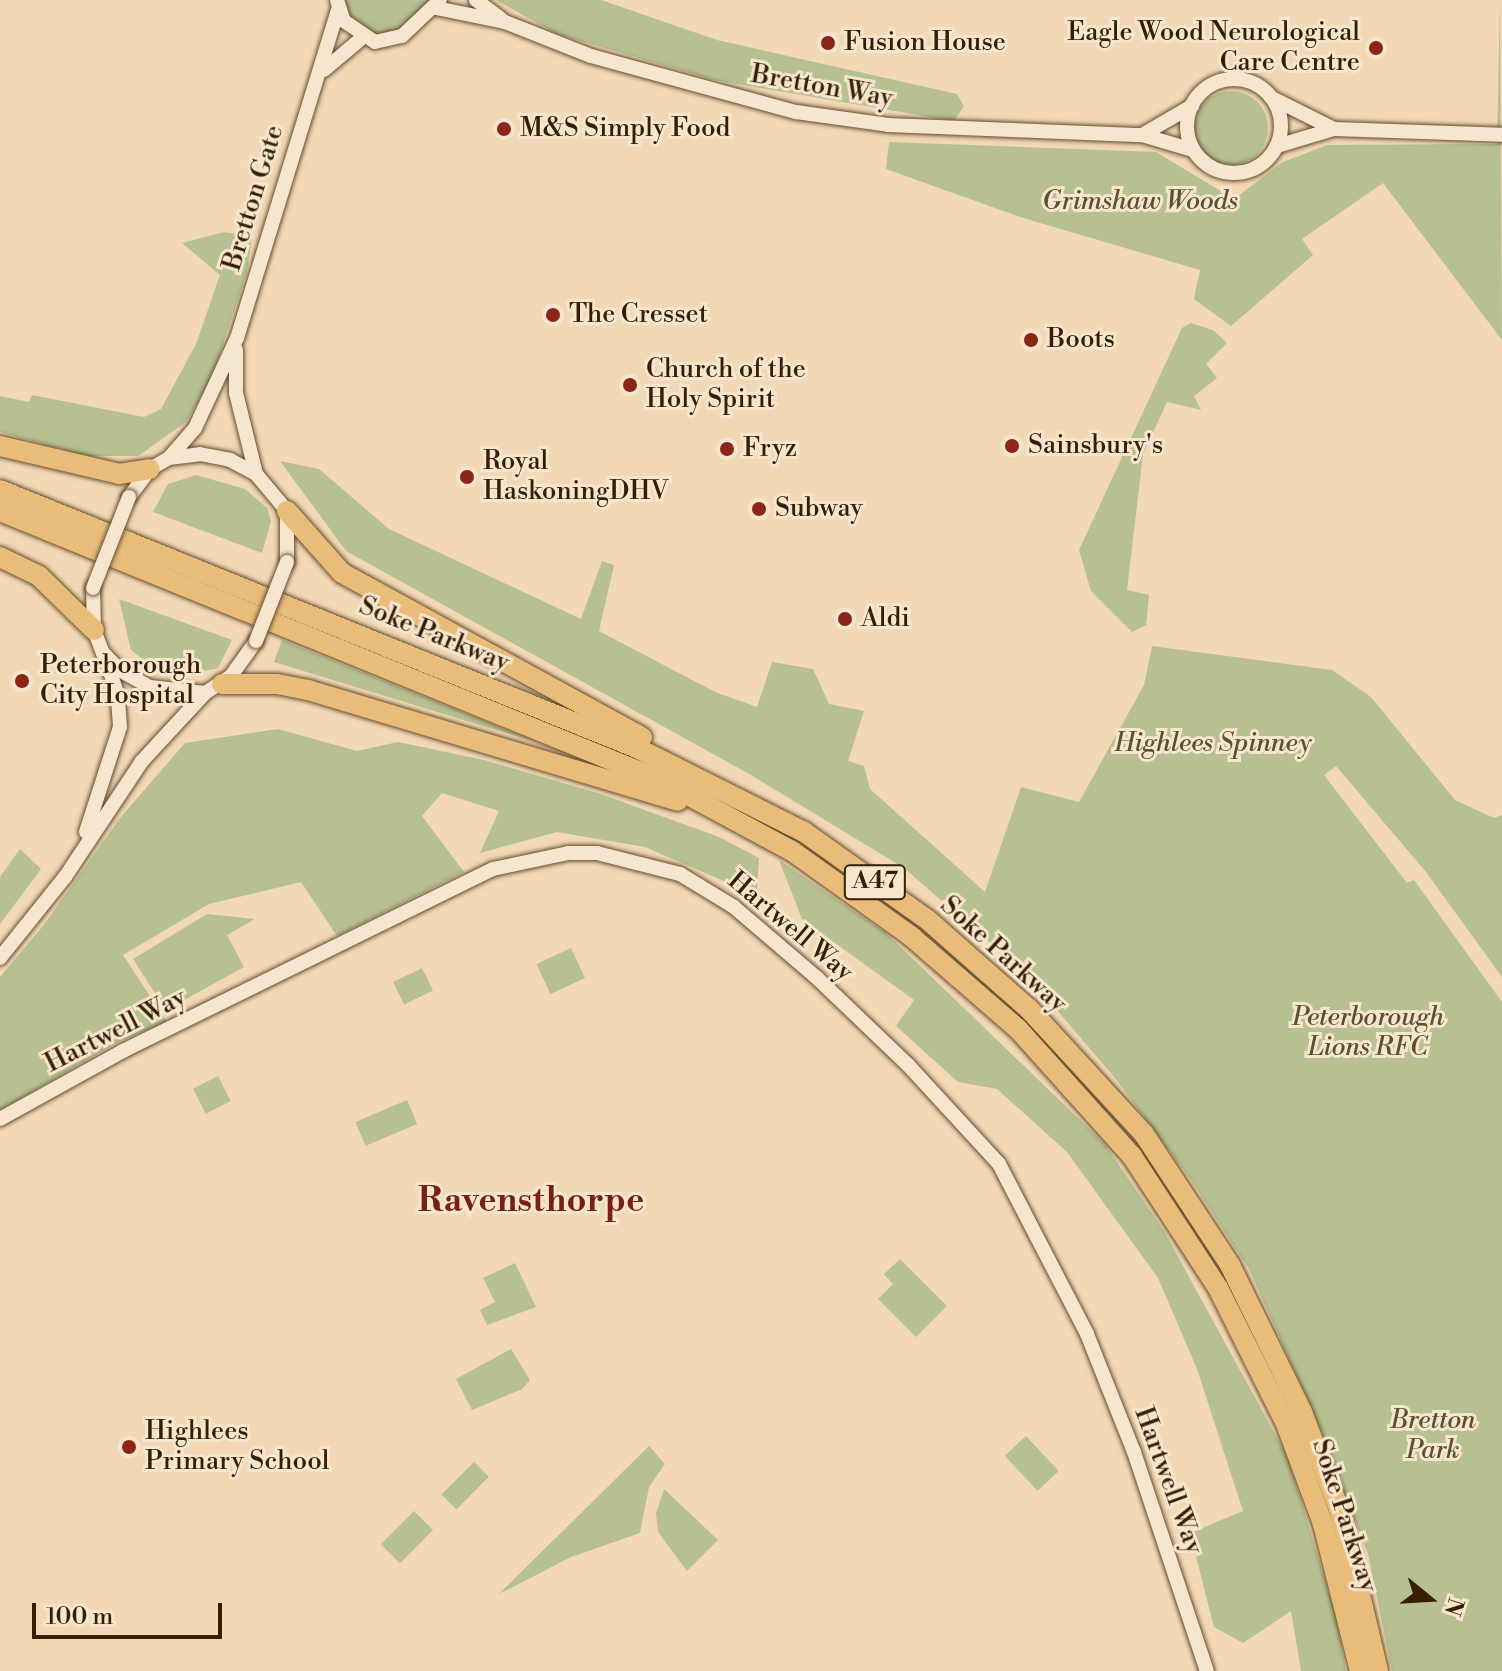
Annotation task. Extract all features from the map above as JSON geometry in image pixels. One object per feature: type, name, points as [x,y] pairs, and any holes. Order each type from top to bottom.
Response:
[{"type":"highway","points":[[0,446],[119,474],[150,469]]},
{"type":"highway","name":"Soke Parkway","points":[[0,490],[637,748],[804,832],[928,920],[1029,1009],[1144,1134],[1230,1265],[1302,1412],[1345,1528],[1378,1671]]},
{"type":"highway","name":"Soke Parkway","points":[[0,511],[474,700],[660,780],[757,829],[856,892],[983,998],[1018,1029],[1132,1156],[1218,1288],[1286,1424],[1323,1524],[1360,1671]]},
{"type":"highway","name":"A47","points":[[287,511],[342,573],[734,783],[804,832]]},
{"type":"highway","points":[[0,557],[39,576],[94,630]]},
{"type":"highway","name":"A47","points":[[213,689],[277,684],[308,690],[576,767],[757,829]]},
{"type":"street","name":"Bretton Way","points":[[476,0],[505,22]]},
{"type":"street","name":"Bretton Way","points":[[438,4],[505,22],[591,56],[796,112],[888,125],[1142,135],[1193,150]]},
{"type":"street","points":[[337,5],[363,37],[375,42],[402,36],[438,4]]},
{"type":"street","name":"Bretton Gate","points":[[169,458],[195,428],[237,338],[273,215],[321,73],[337,5]]},
{"type":"street","points":[[321,73],[363,37]]},
{"type":"street","points":[[1334,129],[1272,98],[1254,84],[1226,80],[1203,91],[1192,106],[1187,124],[1193,150],[1209,167],[1231,173],[1253,169],[1277,146],[1334,129],[1502,135]]},
{"type":"street","points":[[1272,98],[1281,122],[1277,146]]},
{"type":"street","points":[[1142,135],[1192,106]]},
{"type":"street","name":"Bretton Gate","points":[[237,338],[236,393],[256,474]]},
{"type":"street","points":[[0,958],[77,855],[142,761],[256,641],[287,562],[287,511],[256,474],[213,455],[169,458],[150,469],[129,497],[93,588],[94,630],[118,696],[120,727],[77,855]]},
{"type":"street","points":[[103,653],[121,671],[150,687],[213,689]]},
{"type":"street","name":"Hartwell Way","points":[[0,1119],[123,1051],[493,869],[568,853],[597,853],[680,874],[734,907],[817,978],[908,1065],[999,1164],[1087,1334],[1134,1452],[1207,1671]]},
{"type":"green space","points":[[337,0],[441,0],[411,29],[368,40]]},
{"type":"green space","points":[[496,0],[601,0],[717,40],[957,94],[964,106],[954,121],[714,80],[557,34]]},
{"type":"green space","name":"Grimshaw Woods","points":[[1500,0],[1502,340],[1383,183],[1302,239],[1313,255],[1231,326],[1194,299],[1200,270],[1020,217],[886,169],[889,142],[1156,152],[1234,199],[1283,162],[1327,145],[1497,144]]},
{"type":"green space","points":[[1231,91],[1245,94],[1257,102],[1265,114],[1268,128],[1265,142],[1257,154],[1245,162],[1231,165],[1217,162],[1205,154],[1197,142],[1194,128],[1197,114],[1205,102],[1217,94]]},
{"type":"green space","points":[[224,232],[252,236],[247,272],[212,377],[186,422],[138,456],[87,456],[0,432],[0,396],[29,402],[32,395],[144,417],[161,409],[196,344],[220,275],[182,243]]},
{"type":"green space","points":[[1191,323],[1213,330],[1227,343],[1206,364],[1217,378],[1194,396],[1201,410],[1167,402],[1143,454],[1127,590],[1149,595],[1146,625],[1132,632],[1091,591],[1079,550],[1182,328]]},
{"type":"green space","points":[[280,461],[319,469],[389,529],[581,619],[602,561],[614,565],[599,631],[715,692],[757,707],[772,662],[813,669],[829,704],[864,711],[848,761],[864,766],[870,789],[985,892],[1021,787],[1079,802],[1144,685],[1152,646],[1332,670],[1371,697],[1455,800],[1494,818],[1502,815],[1502,977],[1426,872],[1336,766],[1324,775],[1407,883],[1414,880],[1502,1002],[1502,1671],[1392,1671],[1368,1554],[1320,1428],[1249,1269],[1191,1180],[1115,1078],[1026,974],[904,868],[751,775],[346,551]]},
{"type":"green space","points":[[196,475],[245,489],[267,508],[271,521],[262,553],[153,512],[168,484]]},
{"type":"green space","points":[[119,599],[232,640],[218,668],[186,675],[153,667],[131,650]]},
{"type":"green space","points":[[282,640],[539,743],[274,662]]},
{"type":"green space","points":[[278,729],[357,751],[398,742],[484,760],[598,793],[719,837],[759,858],[757,890],[740,888],[645,847],[557,832],[480,853],[499,811],[442,793],[422,816],[464,872],[337,936],[301,882],[209,904],[123,955],[167,1022],[118,1042],[0,1110],[0,977],[43,926],[120,818],[185,743]]},
{"type":"green space","points":[[20,849],[41,869],[0,924],[0,877]]},
{"type":"green space","points":[[779,860],[886,933],[1104,1143],[1164,1231],[1288,1458],[1335,1613],[1346,1671],[1301,1671],[1291,1611],[1243,1643],[1214,1627],[1190,1533],[1243,1511],[1197,1369],[1158,1278],[1067,1152],[997,1089],[958,1082],[896,1026],[914,1000],[802,919]]},
{"type":"green space","points":[[207,914],[255,919],[227,935],[244,967],[166,1010],[133,959]]},
{"type":"green space","points":[[571,948],[585,978],[551,994],[537,964]]},
{"type":"green space","points":[[422,968],[433,990],[404,1004],[393,982]]},
{"type":"green space","points":[[218,1076],[231,1101],[206,1114],[193,1089]]},
{"type":"green space","points":[[407,1100],[417,1124],[366,1146],[355,1122]]},
{"type":"green space","points":[[900,1259],[947,1306],[916,1337],[878,1299],[893,1284],[884,1274]]},
{"type":"green space","points":[[515,1263],[536,1307],[487,1325],[480,1310],[495,1302],[483,1278]]},
{"type":"green space","points":[[511,1349],[530,1380],[522,1389],[472,1410],[456,1379]]},
{"type":"green space","points":[[1026,1436],[1059,1471],[1038,1491],[1005,1456]]},
{"type":"green space","points":[[649,1446],[665,1464],[649,1487],[640,1533],[571,1557],[499,1594]]},
{"type":"green space","points":[[474,1462],[489,1477],[456,1509],[441,1495]]},
{"type":"green space","points":[[664,1489],[718,1540],[687,1571],[658,1532],[656,1513]]},
{"type":"green space","points":[[414,1511],[433,1530],[400,1563],[381,1544]]},
{"type":"place","name":"Fusion House","points":[[828,43]]},
{"type":"place","name":"Eagle Wood Neurological Care Centre","points":[[1376,48]]},
{"type":"place","name":"M&S Simply Food","points":[[504,129]]},
{"type":"place","name":"The Cresset","points":[[553,315]]},
{"type":"place","name":"Boots","points":[[1031,340]]},
{"type":"place","name":"Church of the Holy Spirit","points":[[630,385]]},
{"type":"place","name":"Sainsbury's","points":[[1012,446]]},
{"type":"place","name":"Fryz","points":[[727,449]]},
{"type":"place","name":"Royal HaskoningDHV","points":[[467,477]]},
{"type":"place","name":"Subway","points":[[759,509]]},
{"type":"place","name":"Aldi","points":[[845,619]]},
{"type":"place","name":"Peterborough City Hospital","points":[[22,681]]},
{"type":"place","name":"Highlees Primary School","points":[[129,1447]]},
{"type":"district","name":"Ravensthorpe","points":[[531,1202]]},
{"type":"park label","name":"Highlees Spinney","points":[[1213,744]]},
{"type":"park label","name":"Peterborough Lions RFC","points":[[1368,1033]]},
{"type":"park label","name":"Bretton Park","points":[[1433,1436]]}]
